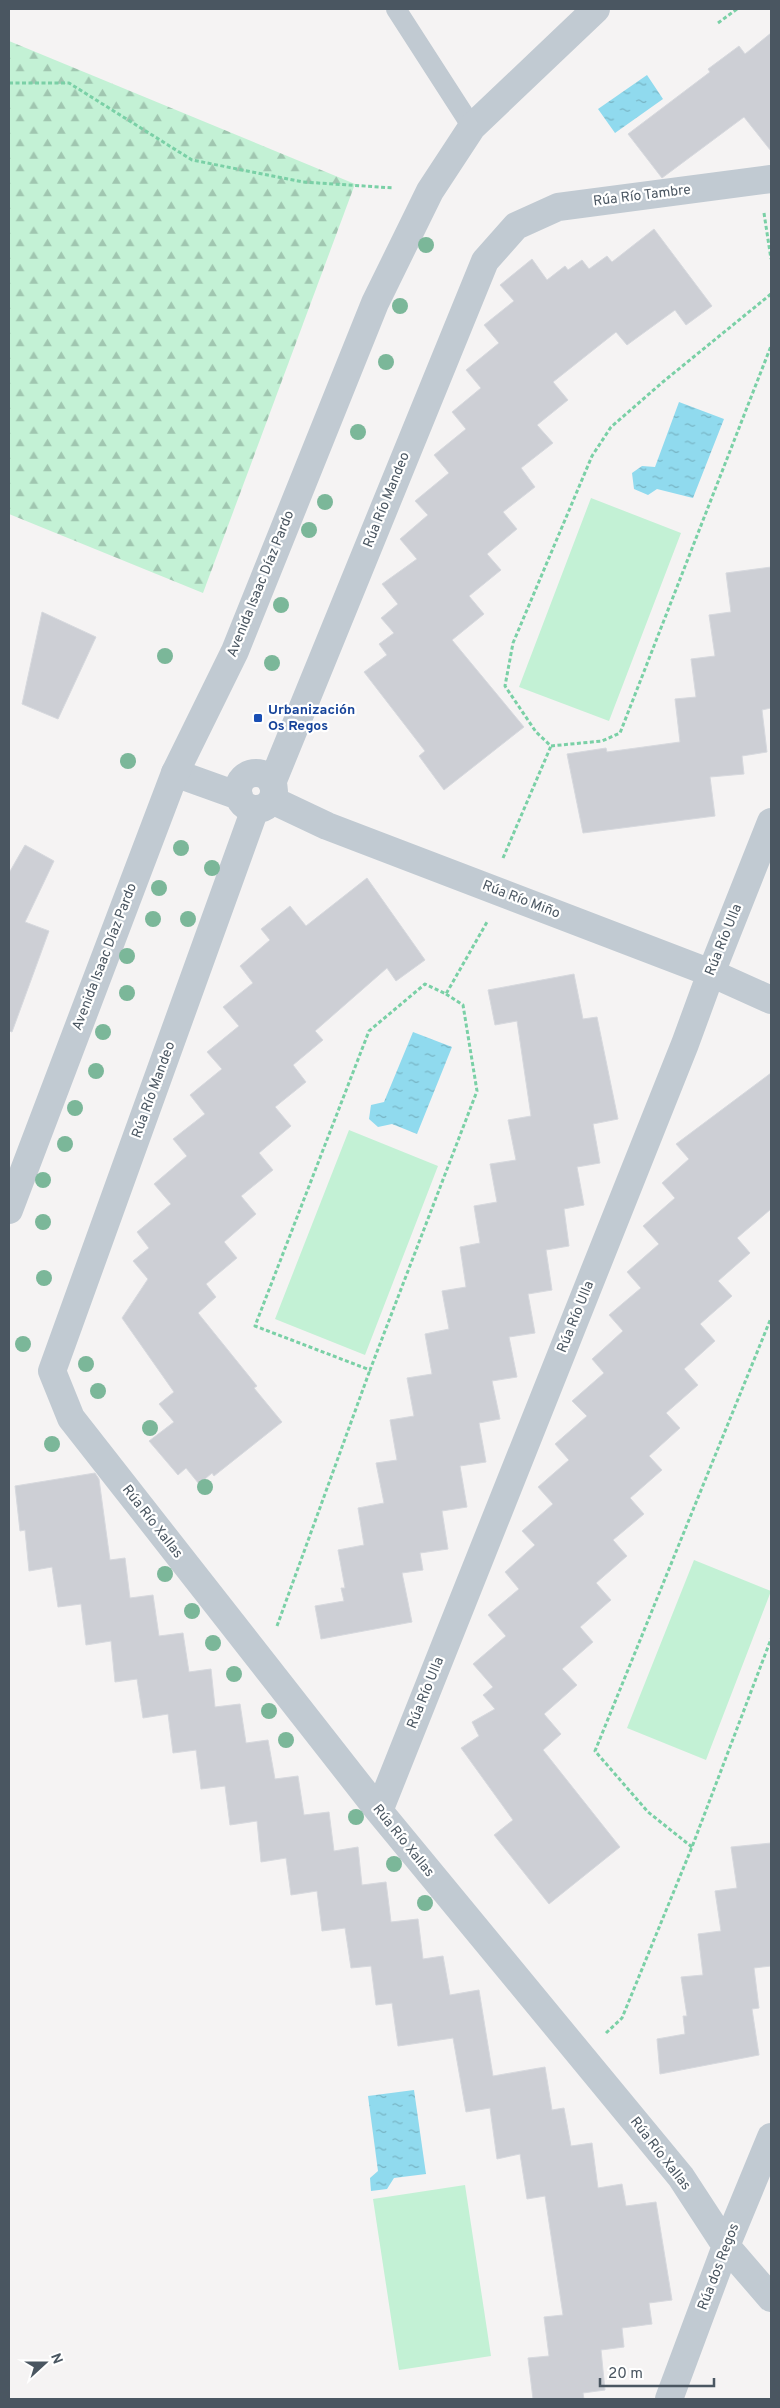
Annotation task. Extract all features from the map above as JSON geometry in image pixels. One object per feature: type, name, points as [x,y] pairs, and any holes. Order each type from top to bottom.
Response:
[{"type":"street","name":"Avenida Isaac Díaz Pardo","points":[[9,1210],[175,773],[235,651],[375,303],[430,191],[472,127],[596,9]]},
{"type":"street","name":"Rúa Río Tambre","points":[[516,226],[558,207],[765,180]]},
{"type":"street","name":"Rúa Río Mandeo","points":[[52,1371],[259,797],[485,261],[516,226]]},
{"type":"street","name":"Rúa Río Miño","points":[[175,773],[259,797],[327,826],[711,973],[771,1000]]},
{"type":"street","name":"Rúa Río Ulla","points":[[378,1811],[681,1054],[771,822]]},
{"type":"street","name":"Rúa Río Xallas","points":[[52,1371],[71,1418],[378,1811],[681,2178],[726,2246],[771,2298]]},
{"type":"street","name":"Rúa dos Regos","points":[[669,2399],[726,2246],[771,2137]]},
{"type":"lane","points":[[396,9],[472,127]]},
{"type":"path","points":[[718,23],[737,9]]},
{"type":"path","points":[[9,83],[69,83],[192,160],[303,182],[430,191]]},
{"type":"path","points":[[765,180],[771,259]]},
{"type":"path","points":[[771,294],[664,381],[611,428],[592,456],[513,643],[506,686],[536,732],[551,746],[602,741],[620,733],[771,346]]},
{"type":"path","points":[[446,994],[496,891],[551,746]]},
{"type":"path","points":[[263,1664],[370,1370],[477,1090],[463,1005],[425,984],[369,1031],[255,1326],[370,1370]]},
{"type":"path","points":[[692,1847],[648,1812],[595,1751],[771,1318]]},
{"type":"path","points":[[581,2056],[622,2018],[692,1847],[771,1639]]},
{"type":"green space","points":[[9,41],[355,184],[203,593],[9,514]]},
{"type":"green space","points":[[591,498],[681,533],[609,721],[519,687]]},
{"type":"green space","points":[[349,1130],[438,1166],[365,1355],[275,1319]]},
{"type":"green space","points":[[694,1560],[771,1591],[706,1760],[627,1728]]},
{"type":"green space","points":[[465,2185],[491,2356],[399,2370],[373,2199]]},
{"type":"water","points":[[647,75],[663,99],[615,133],[598,109]]},
{"type":"water","points":[[679,402],[724,419],[693,498],[657,489],[648,495],[634,489],[632,473],[642,466],[655,467]]},
{"type":"water","points":[[413,1032],[452,1047],[417,1134],[392,1124],[378,1127],[369,1119],[371,1105],[384,1102]]},
{"type":"water","points":[[414,2090],[426,2174],[394,2178],[387,2189],[371,2191],[370,2178],[378,2171],[368,2096]]},
{"type":"building","points":[[771,33],[771,151],[744,117],[662,178],[628,134],[710,72],[708,69],[739,46],[745,54]]},
{"type":"building","points":[[654,229],[712,306],[686,325],[675,310],[627,345],[616,332],[553,382],[568,400],[537,425],[553,443],[521,468],[535,487],[503,512],[517,529],[487,554],[501,570],[469,596],[484,614],[452,640],[524,727],[444,790],[419,756],[425,751],[364,672],[387,655],[379,644],[394,633],[381,618],[398,604],[382,584],[417,559],[400,539],[428,515],[415,501],[449,473],[434,455],[466,429],[452,412],[481,388],[466,370],[499,343],[484,325],[514,301],[500,285],[532,259],[547,280],[565,266],[568,270],[582,260],[589,269],[607,256],[612,262]]},
{"type":"building","points":[[771,567],[771,708],[762,710],[767,752],[742,756],[744,774],[710,777],[715,816],[583,833],[567,754],[606,748],[607,752],[680,742],[675,699],[696,697],[691,659],[715,656],[709,615],[731,612],[726,573]]},
{"type":"building","points":[[42,612],[96,637],[58,719],[22,704]]},
{"type":"building","points":[[25,845],[54,861],[25,922],[49,931],[12,1032],[9,1031],[9,873]]},
{"type":"building","points":[[367,878],[425,960],[396,981],[387,968],[315,1031],[323,1040],[293,1065],[306,1082],[275,1107],[291,1126],[259,1153],[273,1170],[241,1196],[256,1214],[224,1242],[237,1258],[206,1284],[216,1297],[198,1313],[257,1386],[254,1388],[282,1422],[214,1476],[212,1473],[199,1484],[186,1468],[178,1475],[149,1441],[174,1422],[159,1404],[174,1392],[122,1318],[148,1279],[133,1261],[149,1248],[137,1232],[171,1204],[154,1184],[187,1156],[173,1139],[205,1114],[190,1095],[222,1069],[207,1052],[239,1026],[223,1007],[253,983],[240,966],[270,940],[261,929],[290,906],[306,926]]},
{"type":"building","points":[[574,974],[583,1019],[597,1017],[618,1119],[593,1124],[600,1163],[577,1167],[584,1205],[564,1209],[569,1246],[546,1250],[552,1290],[528,1294],[535,1333],[509,1337],[517,1377],[492,1381],[500,1419],[479,1423],[486,1462],[460,1466],[467,1507],[442,1511],[448,1549],[420,1553],[423,1570],[402,1573],[412,1622],[321,1639],[315,1606],[344,1601],[341,1588],[345,1588],[338,1550],[364,1545],[358,1508],[384,1503],[376,1463],[397,1460],[390,1420],[414,1416],[407,1378],[432,1374],[425,1334],[449,1329],[442,1291],[466,1287],[460,1247],[480,1243],[474,1206],[497,1202],[490,1164],[516,1160],[508,1120],[531,1116],[517,1021],[495,1025],[488,990]]},
{"type":"building","points":[[771,1073],[771,1209],[737,1238],[750,1253],[718,1281],[732,1296],[700,1324],[715,1341],[684,1369],[698,1385],[666,1413],[680,1428],[649,1456],[662,1470],[630,1498],[644,1514],[613,1540],[627,1556],[596,1583],[611,1600],[580,1627],[593,1642],[562,1669],[577,1685],[544,1714],[561,1734],[543,1750],[620,1847],[549,1904],[494,1835],[513,1820],[461,1748],[479,1736],[472,1722],[495,1709],[483,1695],[493,1687],[473,1664],[506,1636],[488,1615],[519,1589],[505,1572],[535,1545],[522,1531],[553,1504],[538,1487],[569,1460],[555,1444],[587,1416],[572,1401],[604,1373],[592,1359],[623,1331],[609,1315],[641,1288],[627,1272],[659,1244],[643,1226],[675,1198],[662,1183],[689,1159],[676,1144]]},
{"type":"building","points":[[95,1473],[99,1479],[110,1560],[125,1558],[130,1598],[153,1595],[159,1636],[183,1633],[189,1672],[211,1669],[215,1707],[240,1704],[246,1743],[268,1740],[275,1779],[298,1776],[304,1815],[329,1812],[334,1851],[358,1847],[362,1885],[386,1882],[391,1922],[418,1919],[423,1959],[443,1956],[450,1995],[479,1990],[493,2076],[545,2067],[552,2110],[564,2108],[571,2146],[592,2143],[598,2188],[622,2184],[626,2206],[656,2202],[672,2300],[649,2303],[652,2324],[622,2328],[624,2347],[601,2350],[605,2390],[583,2393],[584,2399],[533,2399],[528,2358],[549,2356],[544,2317],[563,2315],[545,2196],[527,2199],[520,2154],[497,2159],[490,2108],[466,2112],[453,2038],[398,2046],[392,2003],[376,2005],[371,1966],[351,1968],[345,1928],[322,1931],[317,1891],[291,1895],[286,1858],[261,1862],[257,1821],[230,1825],[225,1786],[201,1789],[196,1750],[173,1753],[168,1714],[143,1718],[137,1679],[115,1682],[111,1641],[86,1645],[81,1604],[58,1607],[52,1567],[29,1571],[25,1530],[20,1531],[15,1486]]},
{"type":"building","points":[[771,1843],[771,1966],[754,1968],[759,2008],[752,2009],[759,2055],[660,2074],[657,2039],[685,2034],[683,2016],[687,2016],[681,1977],[703,1975],[698,1934],[721,1931],[715,1891],[737,1888],[731,1847]]},
{"type":"place","name":"Urbanización Os Regos","points":[[258,718]]}]
